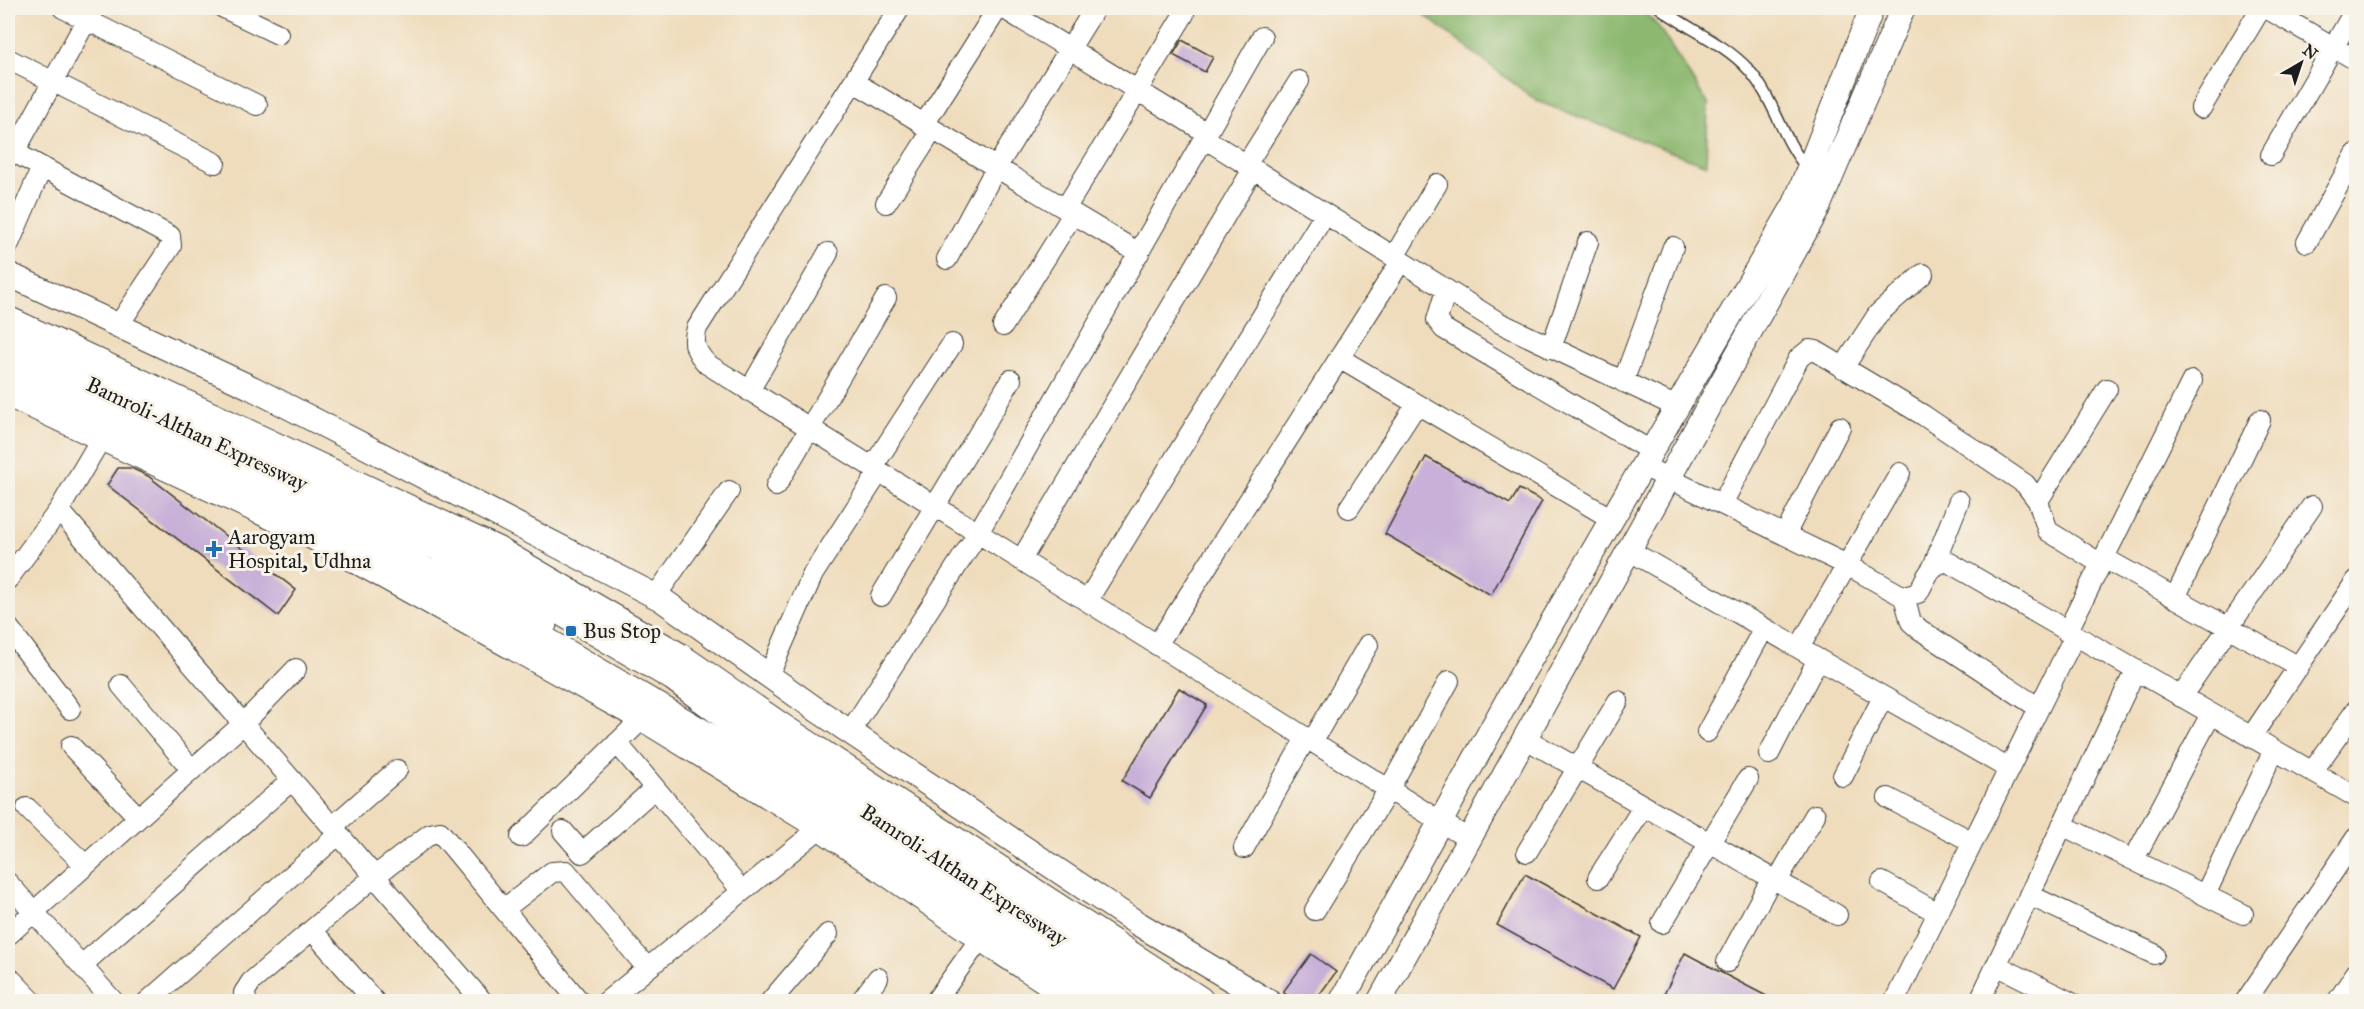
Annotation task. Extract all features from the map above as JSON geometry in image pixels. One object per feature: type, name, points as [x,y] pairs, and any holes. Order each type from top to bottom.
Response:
[{"type":"main road","points":[[8,323],[507,559],[677,658],[789,736],[1198,1002]]},
{"type":"main road","name":"Bamroli-Althan Expressway","points":[[8,345],[387,524],[476,584],[664,696],[752,763],[1159,1002]]},
{"type":"main road","points":[[8,369],[309,511],[430,576],[752,763],[1118,1002]]},
{"type":"street","points":[[63,8],[90,14],[257,105]]},
{"type":"street","points":[[224,8],[278,34]]},
{"type":"street","points":[[900,8],[695,334],[693,341],[697,353],[707,364],[749,391],[1470,840]]},
{"type":"street","points":[[886,203],[927,128],[998,8]]},
{"type":"street","points":[[1003,8],[1069,46],[1250,167],[1498,322],[1677,407]]},
{"type":"street","points":[[946,259],[996,168],[1069,46],[1095,8]]},
{"type":"street","points":[[1341,1002],[1612,519],[1677,407],[1809,193],[1872,8]]},
{"type":"street","points":[[1379,1002],[1670,480],[1809,193],[1903,8]]},
{"type":"street","points":[[2201,108],[2261,8]]},
{"type":"street","points":[[2266,8],[2356,60]]},
{"type":"street","points":[[2271,155],[2356,8]]},
{"type":"street","points":[[90,14],[53,83],[11,151],[170,236],[171,246],[118,326]]},
{"type":"street","points":[[1004,326],[1138,90],[1184,14]]},
{"type":"street","points":[[850,732],[978,533],[1262,37]]},
{"type":"street","points":[[8,59],[215,164]]},
{"type":"street","points":[[1021,560],[1299,81]]},
{"type":"street","points":[[854,82],[1138,253]]},
{"type":"street","points":[[2307,242],[2356,154]]},
{"type":"street","points":[[8,246],[42,167]]},
{"type":"street","points":[[1157,645],[1339,358],[1397,259],[1437,184]]},
{"type":"street","points":[[1087,601],[1325,214]]},
{"type":"street","points":[[1551,348],[1588,242]]},
{"type":"street","points":[[1623,382],[1673,247]]},
{"type":"street","points":[[749,391],[828,253]]},
{"type":"street","points":[[8,274],[252,388],[655,597],[850,732],[1137,922],[1269,1002]]},
{"type":"street","points":[[1843,368],[1878,314],[1923,274]]},
{"type":"street","points":[[1446,290],[1437,313],[1437,320],[1444,329],[1647,459],[1670,480],[1849,566],[1904,597],[1911,622],[1919,629],[2039,708]]},
{"type":"street","points":[[777,486],[886,298]]},
{"type":"street","points":[[769,675],[813,574],[952,344]]},
{"type":"street","points":[[1722,504],[1804,352],[1816,351],[1923,415],[2025,484],[2038,501],[2048,531],[2299,667]]},
{"type":"street","points":[[1339,358],[1612,519]]},
{"type":"street","points":[[881,596],[937,508],[1011,380]]},
{"type":"street","points":[[1894,1002],[2039,708],[2102,561],[2192,381]]},
{"type":"street","points":[[2038,501],[2107,389]]},
{"type":"street","points":[[8,394],[305,533],[642,719],[752,763],[820,828],[980,939],[1048,994],[1077,1002]]},
{"type":"street","points":[[1349,508],[1417,404]]},
{"type":"street","points":[[2175,598],[2260,420]]},
{"type":"street","points":[[1785,535],[1839,427]]},
{"type":"street","points":[[8,579],[59,510],[102,437]]},
{"type":"street","points":[[1799,648],[1849,566],[1900,473]]},
{"type":"street","points":[[655,597],[729,491]]},
{"type":"street","points":[[1904,597],[1918,593],[1933,567],[1959,501]]},
{"type":"street","points":[[2181,697],[2312,506]]},
{"type":"street","points":[[59,510],[483,1002]]},
{"type":"street","points":[[1630,551],[2009,769]]},
{"type":"street","points":[[1933,567],[1940,562],[1948,562],[2356,797]]},
{"type":"street","points":[[2251,737],[2356,581]]},
{"type":"street","points":[[8,627],[70,709]]},
{"type":"street","points":[[1707,732],[1764,628]]},
{"type":"street","points":[[1244,848],[1368,645]]},
{"type":"street","points":[[1769,754],[1818,659]]},
{"type":"street","points":[[8,935],[243,724],[296,669]]},
{"type":"street","points":[[1979,1002],[2135,671]]},
{"type":"street","points":[[1315,910],[1389,789],[1449,681]]},
{"type":"street","points":[[121,685],[192,770]]},
{"type":"street","points":[[1843,776],[1884,697]]},
{"type":"street","points":[[1527,852],[1618,701]]},
{"type":"street","points":[[2312,772],[2356,710]]},
{"type":"street","points":[[2134,859],[2211,714]]},
{"type":"street","points":[[521,837],[642,719]]},
{"type":"street","points":[[1526,739],[1837,915]]},
{"type":"street","points":[[617,743],[742,891]]},
{"type":"street","points":[[71,746],[138,818]]},
{"type":"street","points":[[2205,895],[2274,750]]},
{"type":"street","points":[[147,1002],[336,831],[397,770]]},
{"type":"street","points":[[1662,923],[1748,779]]},
{"type":"street","points":[[82,964],[292,780]]},
{"type":"street","points":[[563,831],[582,853],[655,788]]},
{"type":"street","points":[[1888,798],[1973,842]]},
{"type":"street","points":[[1598,878],[1644,806]]},
{"type":"street","points":[[27,808],[85,865]]},
{"type":"street","points":[[1727,962],[1815,815]]},
{"type":"street","points":[[2062,825],[2243,914]]},
{"type":"street","points":[[606,1002],[820,828]]},
{"type":"street","points":[[247,1002],[244,993],[251,982],[375,876],[430,834],[440,832],[580,1002]]},
{"type":"street","points":[[2245,1002],[2356,838]]},
{"type":"street","points":[[504,909],[552,872],[566,871],[647,968]]},
{"type":"street","points":[[8,882],[114,1002]]},
{"type":"street","points":[[1882,882],[1938,913]]},
{"type":"street","points":[[2029,895],[2154,954]]},
{"type":"street","points":[[312,930],[375,1002]]},
{"type":"street","points":[[770,1002],[828,934]]},
{"type":"street","points":[[935,1002],[980,939]]},
{"type":"street","points":[[1996,965],[2070,1002]]},
{"type":"street","points":[[2337,1002],[2356,973]]},
{"type":"street","points":[[8,976],[33,1002]]},
{"type":"street","points":[[860,1002],[878,978]]},
{"type":"lane","points":[[1660,8],[1728,52],[1748,69],[1766,93],[1798,158],[1809,193]]},
{"type":"green space","points":[[1415,8],[1640,8],[1658,26],[1708,104],[1706,165],[1537,101]]},
{"type":"building","points":[[1182,40],[1213,57],[1205,72],[1173,55]]},
{"type":"building","points":[[1426,457],[1510,504],[1519,489],[1542,501],[1491,595],[1385,534]]},
{"type":"building","points":[[118,468],[131,468],[148,476],[296,590],[278,616],[107,485]]},
{"type":"building","points":[[1179,688],[1207,705],[1150,798],[1122,781]]},
{"type":"building","points":[[1525,874],[1641,937],[1613,989],[1497,925]]},
{"type":"building","points":[[1685,953],[1722,973],[1778,1002],[1660,1002]]},
{"type":"building","points":[[1311,954],[1336,972],[1314,1002],[1296,1002],[1283,992]]},
{"type":"place","name":"Aarogyam Hospital, Udhna","points":[[214,549]]},
{"type":"place","name":"Bus Stop","points":[[571,631]]}]
